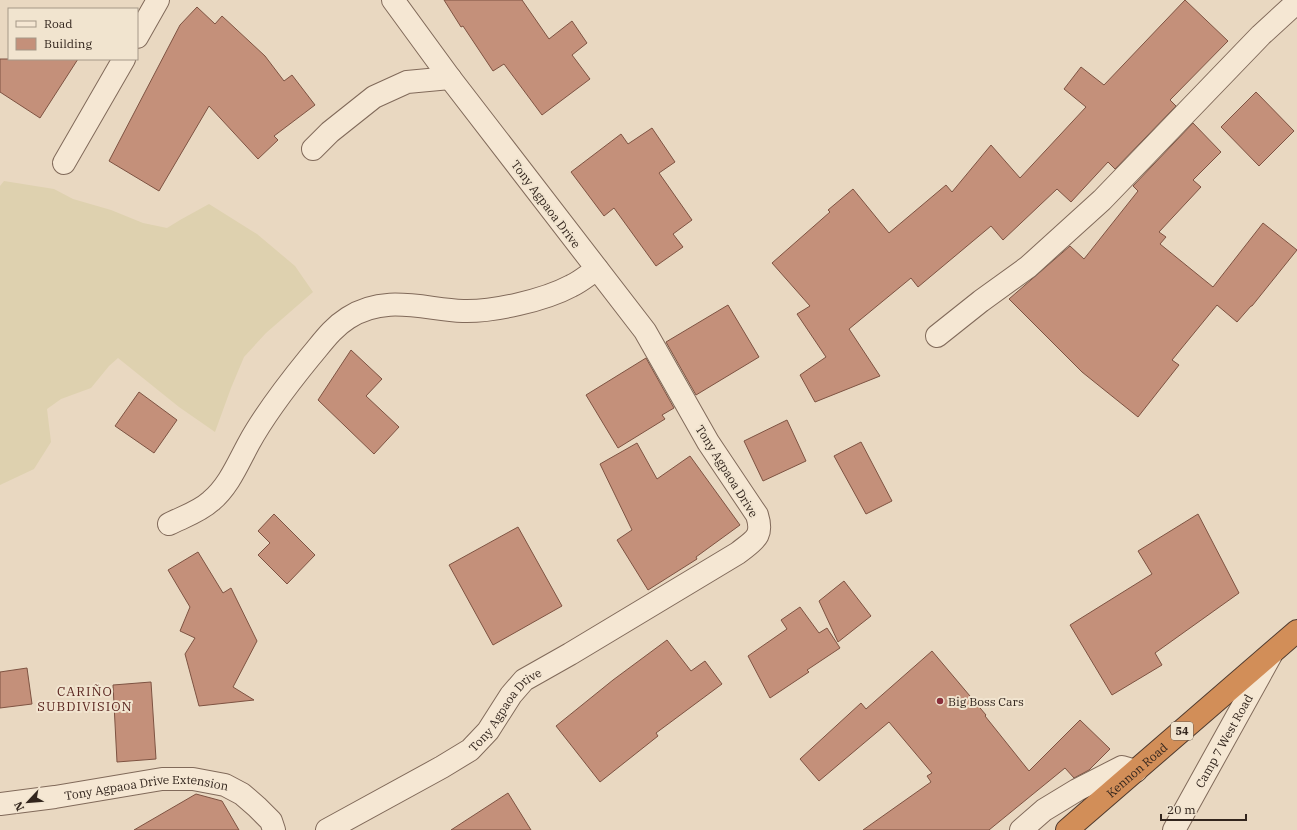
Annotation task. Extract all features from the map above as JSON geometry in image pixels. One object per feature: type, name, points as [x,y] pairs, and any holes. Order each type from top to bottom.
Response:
[{"type":"highway","name":"Kennon Road","points":[[1067,830],[1297,631]]},
{"type":"street","points":[[138,35],[158,0]]},
{"type":"street","name":"Tony Agpaoa Drive","points":[[327,830],[470,750],[488,731],[511,695],[524,680],[738,553],[759,534],[760,525],[757,515],[708,442],[645,331],[450,78],[393,0]]},
{"type":"street","points":[[937,336],[981,301],[1028,267],[1102,200],[1261,35],[1297,2]]},
{"type":"street","points":[[64,164],[123,60]]},
{"type":"street","points":[[313,149],[330,132],[374,97],[407,82],[450,78]]},
{"type":"street","points":[[169,524],[197,511],[212,501],[224,487],[235,470],[267,413],[297,373],[333,330],[346,319],[360,311],[378,306],[401,304],[464,311],[498,308],[536,300],[571,286],[597,270]]},
{"type":"street","name":"Camp 7 West Road","points":[[1174,830],[1272,652]]},
{"type":"street","points":[[1021,830],[1044,810],[1083,787],[1122,767],[1136,771]]},
{"type":"street","name":"Tony Agpaoa Drive Extension","points":[[0,804],[55,797],[162,779],[193,779],[225,785],[242,794],[271,821],[274,830]]},
{"type":"shaded area","points":[[4,181],[54,189],[73,199],[111,210],[143,223],[167,228],[209,204],[257,234],[295,266],[313,292],[266,333],[244,357],[215,432],[179,407],[118,358],[109,366],[91,388],[61,399],[47,409],[51,442],[34,469],[0,485],[0,186]]},
{"type":"building","points":[[444,0],[522,0],[549,39],[572,21],[587,43],[572,55],[590,79],[542,115],[504,64],[493,71],[463,26],[461,27]]},
{"type":"building","points":[[1185,0],[1228,41],[1170,100],[1176,106],[1115,169],[1108,162],[1071,202],[1057,189],[1003,240],[991,226],[918,287],[911,278],[849,329],[880,376],[815,402],[800,375],[826,357],[797,314],[810,306],[772,263],[830,212],[828,210],[853,189],[889,233],[946,185],[952,192],[991,145],[1020,178],[1086,107],[1064,89],[1081,67],[1104,85]]},
{"type":"building","points":[[197,7],[215,24],[222,16],[265,56],[284,81],[292,75],[315,105],[274,136],[278,140],[258,159],[209,106],[159,191],[109,161],[180,25]]},
{"type":"building","points":[[0,59],[77,60],[40,118],[0,92]]},
{"type":"building","points":[[1256,92],[1294,131],[1259,166],[1221,127]]},
{"type":"building","points":[[1193,123],[1221,152],[1193,180],[1201,187],[1159,232],[1166,237],[1160,244],[1213,287],[1263,223],[1297,250],[1252,306],[1237,322],[1217,305],[1172,360],[1179,365],[1138,417],[1082,372],[1009,299],[1070,246],[1084,259],[1138,191],[1133,186]]},
{"type":"building","points":[[652,128],[675,162],[659,173],[692,220],[673,234],[683,247],[656,266],[614,208],[604,216],[571,172],[621,134],[628,144]]},
{"type":"building","points":[[728,305],[759,357],[696,395],[666,342]]},
{"type":"building","points":[[351,350],[382,379],[366,396],[399,427],[374,454],[318,400]]},
{"type":"building","points":[[646,358],[674,408],[662,415],[665,419],[618,448],[586,395]]},
{"type":"building","points":[[139,392],[177,420],[154,453],[115,426]]},
{"type":"building","points":[[787,420],[806,461],[763,481],[744,441]]},
{"type":"building","points":[[861,442],[892,501],[866,514],[834,456]]},
{"type":"building","points":[[637,443],[657,479],[690,456],[740,525],[696,557],[697,559],[648,590],[617,540],[632,530],[600,464]]},
{"type":"building","points":[[274,514],[315,555],[287,584],[258,555],[270,543],[258,531]]},
{"type":"building","points":[[1198,514],[1239,593],[1155,653],[1162,665],[1112,695],[1070,625],[1152,574],[1138,551]]},
{"type":"building","points":[[518,527],[562,606],[493,645],[449,565]]},
{"type":"building","points":[[198,552],[223,593],[231,588],[257,641],[233,687],[254,700],[199,706],[185,654],[195,638],[180,631],[190,607],[168,570]]},
{"type":"building","points":[[844,581],[871,616],[838,642],[819,601]]},
{"type":"building","points":[[800,607],[819,633],[827,628],[840,648],[807,670],[809,672],[770,698],[748,656],[787,629],[781,620]]},
{"type":"building","points":[[667,640],[691,671],[705,661],[722,684],[656,733],[658,736],[600,782],[556,726],[613,680]]},
{"type":"building","points":[[932,651],[986,715],[985,716],[1029,771],[1080,720],[1110,749],[1089,770],[1074,778],[1065,768],[989,830],[863,830],[931,782],[927,776],[932,773],[889,722],[819,781],[800,759],[861,703],[866,709]]},
{"type":"building","points":[[27,668],[32,704],[0,708],[0,672]]},
{"type":"building","points":[[151,682],[156,759],[117,762],[113,685]]},
{"type":"building","points":[[508,793],[531,830],[451,830]]},
{"type":"building","points":[[196,794],[222,801],[239,830],[134,830]]},
{"type":"place","name":"Big Boss Cars","points":[[940,701]]},
{"type":"district","name":"CARIÑO SUBDIVISION","points":[[85,698]]}]
